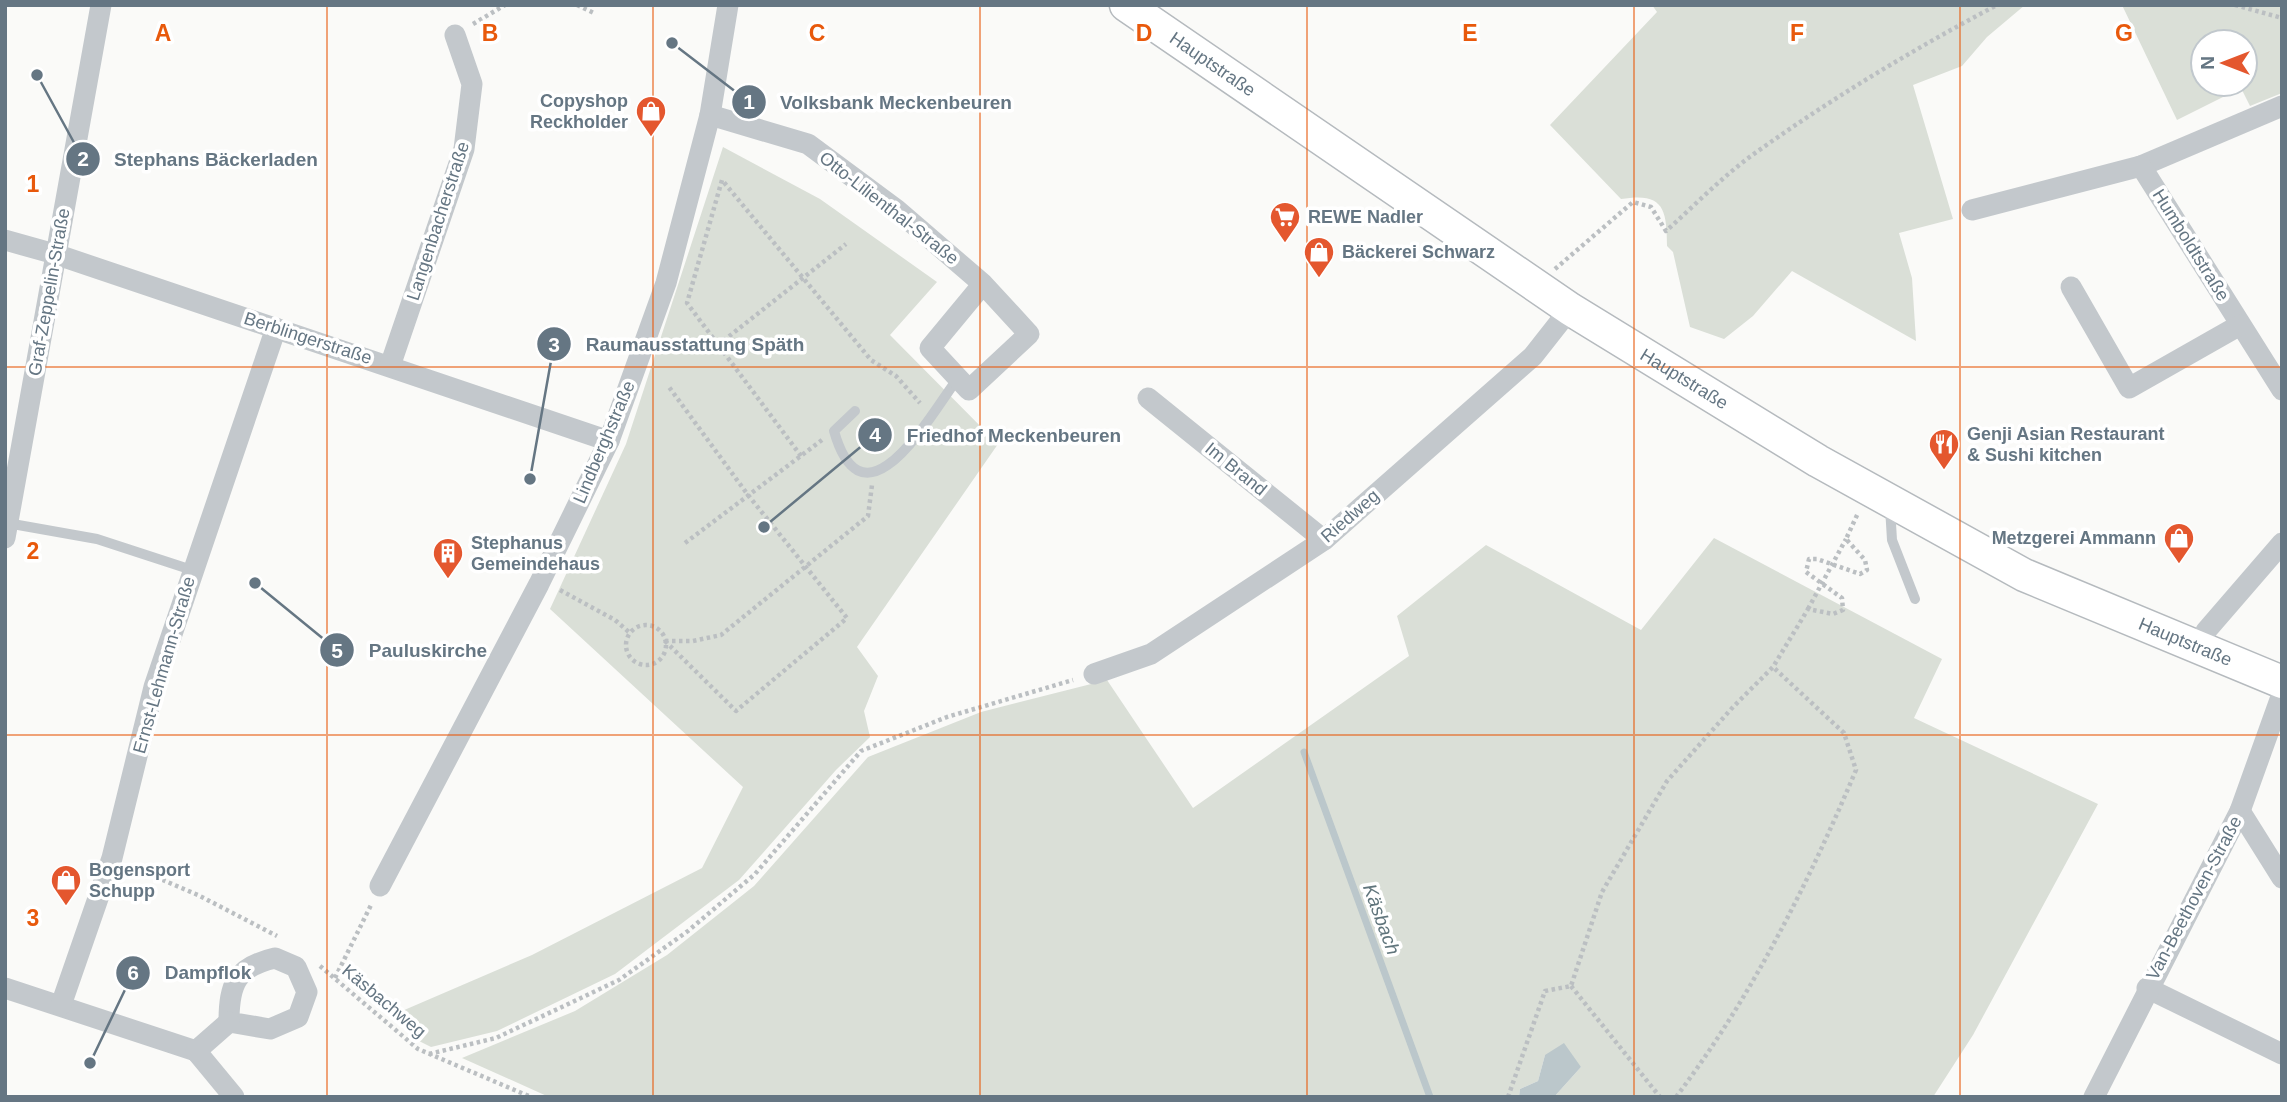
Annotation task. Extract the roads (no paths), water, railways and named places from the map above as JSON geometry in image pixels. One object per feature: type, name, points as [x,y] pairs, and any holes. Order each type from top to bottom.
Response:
[{"type":"main road","name":"Hauptstraße","points":[[1126,5],[1566,295],[1880,496],[2024,575],[2282,681]]},
{"type":"street","name":"Graf-Zeppelin-Straße","points":[[6,530],[101,5]]},
{"type":"street","name":"Lindberghstraße","points":[[380,886],[539,584],[608,441],[666,283],[710,115],[728,5]]},
{"type":"street","name":"Langenbacherstraße","points":[[390,366],[464,149],[472,84],[455,35]]},
{"type":"street","points":[[1972,210],[2141,166],[2282,106]]},
{"type":"street","name":"Otto-Lilienthal-Straße","points":[[710,115],[808,144],[897,210],[983,284],[1029,334],[969,390],[958,378]]},
{"type":"street","name":"Humboldtstraße","points":[[2141,166],[2282,390]]},
{"type":"street","name":"Berblingerstraße","points":[[5,240],[55,254],[608,441]]},
{"type":"street","points":[[958,378],[930,348],[983,284]]},
{"type":"street","points":[[2071,287],[2129,388],[2240,324]]},
{"type":"street","name":"Riedweg","points":[[1094,674],[1151,654],[1324,540],[1533,356],[1566,295]]},
{"type":"street","name":"Ernst-Lehmann-Straße","points":[[61,1005],[112,859],[154,687],[276,328]]},
{"type":"street","name":"Im Brand","points":[[1148,398],[1324,540]]},
{"type":"street","points":[[2199,649],[2206,631],[2281,545]]},
{"type":"street","name":"Van-Beethoven-Straße","points":[[2094,1097],[2147,988],[2240,811],[2282,694]]},
{"type":"street","points":[[2240,811],[2282,878]]},
{"type":"street","points":[[196,1051],[229,1022],[229,994],[239,977],[253,963],[280,949],[296,967],[307,992],[298,1017],[270,1029],[229,1022]]},
{"type":"street","points":[[5,988],[196,1051],[234,1097]]},
{"type":"street","points":[[2147,988],[2282,1054]]},
{"type":"lane","points":[[855,411],[834,431],[840,451],[851,467],[870,473],[890,467],[911,445],[930,414],[958,378]]},
{"type":"lane","points":[[1880,496],[1892,540],[1914,599]]},
{"type":"lane","points":[[6,530],[97,538],[192,570]]},
{"type":"waterway","name":"Käsbach","points":[[1304,752],[1430,1097]]},
{"type":"place","name":"Volksbank Meckenbeuren","points":[[672,43]]},
{"type":"place","name":"Stephans Bäckerladen","points":[[37,75]]},
{"type":"place","name":"Copyshop Reckholder","points":[[651,138]]},
{"type":"place","name":"REWE Nadler","points":[[1285,244]]},
{"type":"place","name":"Bäckerei Schwarz","points":[[1319,279]]},
{"type":"place","name":"Genji Asian Restaurant & Sushi kitchen","points":[[1944,471]]},
{"type":"place","name":"Raumausstattung Späth","points":[[530,479]]},
{"type":"place","name":"Friedhof Meckenbeuren","points":[[764,527]]},
{"type":"place","name":"Metzgerei Ammann","points":[[2179,565]]},
{"type":"place","name":"Stephanus Gemeindehaus","points":[[448,580]]},
{"type":"place","name":"Pauluskirche","points":[[255,583]]},
{"type":"place","name":"Bogensport Schupp","points":[[66,907]]},
{"type":"place","name":"Dampflok","points":[[90,1063]]}]
